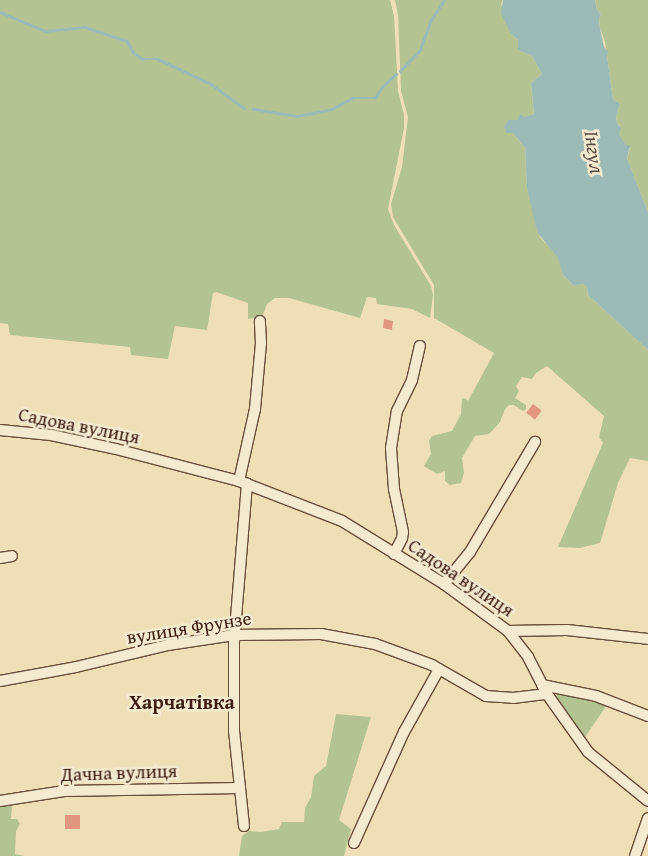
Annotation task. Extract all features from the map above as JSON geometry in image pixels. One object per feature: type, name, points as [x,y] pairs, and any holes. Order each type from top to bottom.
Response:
[{"type":"street","points":[[244,826],[234,731],[234,635],[243,482],[254,409],[261,343],[260,321]]},
{"type":"street","points":[[394,554],[402,538],[402,532],[394,489],[391,448],[392,434],[397,411],[412,380],[420,346]]},
{"type":"street","name":"Садова вулиця","points":[[0,430],[51,435],[116,448],[243,482],[342,521],[444,584],[508,631],[528,657],[545,690],[588,752],[648,801]]},
{"type":"street","points":[[444,584],[470,552],[534,442]]},
{"type":"street","points":[[0,558],[12,556]]},
{"type":"street","points":[[508,631],[567,630],[648,639]]},
{"type":"street","name":"вулиця Фрунзе","points":[[0,681],[76,667],[168,645],[234,635],[321,634],[374,644],[439,669],[486,696],[513,698],[545,690],[596,696],[648,716]]},
{"type":"street","points":[[354,843],[404,732],[439,669]]},
{"type":"street","name":"Дачна вулиця","points":[[0,801],[64,791],[240,788]]},
{"type":"street","points":[[635,856],[648,818]]},
{"type":"green space","points":[[0,0],[390,0],[394,16],[398,91],[404,115],[404,128],[388,209],[394,225],[431,286],[433,295],[430,318],[412,309],[377,304],[376,298],[367,297],[360,318],[289,298],[275,298],[267,304],[262,317],[248,319],[248,303],[216,292],[213,293],[207,330],[175,326],[168,359],[131,355],[130,347],[10,335],[8,324],[0,323]]},
{"type":"green space","points":[[395,0],[503,0],[501,4],[511,34],[518,40],[518,50],[532,56],[542,74],[531,83],[534,114],[515,121],[508,120],[506,133],[513,133],[525,148],[527,188],[540,237],[559,258],[563,275],[574,286],[583,284],[587,287],[588,295],[648,350],[648,461],[630,458],[618,483],[600,543],[580,548],[558,547],[603,443],[599,437],[604,416],[547,366],[536,373],[532,379],[522,377],[516,386],[519,391],[515,398],[526,405],[526,409],[523,411],[514,405],[509,405],[505,409],[500,422],[489,434],[475,436],[462,458],[464,473],[461,483],[450,485],[445,481],[445,471],[437,474],[424,466],[431,454],[429,441],[432,436],[452,431],[461,414],[462,399],[464,398],[468,401],[494,353],[434,318],[434,285],[393,217],[391,204],[402,167],[408,117],[401,91],[398,15]]},
{"type":"green space","points":[[595,0],[648,0],[648,212],[627,158],[630,148],[623,143],[619,134],[620,126],[617,123],[616,116],[620,104],[613,99],[605,42],[600,28],[599,19],[601,14],[597,10]]},
{"type":"green space","points":[[560,692],[609,702],[583,740],[555,698]]},
{"type":"green space","points":[[336,714],[371,717],[339,820],[351,829],[344,856],[239,856],[242,836],[249,831],[261,832],[279,829],[282,822],[304,822],[305,808],[311,797],[314,776],[326,766]]},
{"type":"green space","points":[[13,794],[11,819],[17,819],[20,824],[16,831],[15,854],[25,856],[0,856],[0,796]]},
{"type":"water","name":"Інгул","points":[[503,0],[595,0],[597,10],[601,14],[599,19],[600,28],[604,47],[608,51],[607,56],[613,99],[620,104],[616,116],[617,123],[621,128],[619,134],[625,144],[630,146],[627,158],[648,212],[648,350],[588,295],[587,287],[583,284],[574,286],[563,275],[558,258],[537,232],[527,188],[525,148],[513,133],[506,133],[504,127],[508,120],[517,120],[520,114],[525,117],[534,114],[531,83],[542,74],[532,56],[518,50],[518,40],[511,34],[501,13]]},
{"type":"building","points":[[384,319],[393,321],[392,330],[383,328]]},
{"type":"building","points":[[533,404],[542,411],[535,419],[526,413]]},
{"type":"building","points":[[65,815],[80,815],[80,829],[65,829]]},
{"type":"waterway","points":[[400,71],[420,50],[431,20],[444,0]]},
{"type":"waterway","points":[[0,12],[45,31],[85,27],[127,41],[134,53],[143,59],[158,59],[211,84],[244,108]]},
{"type":"waterway","points":[[253,109],[297,116],[332,109],[352,98],[375,98],[382,87],[396,74]]},
{"type":"district","name":"Харчатівка","points":[[182,701]]}]
